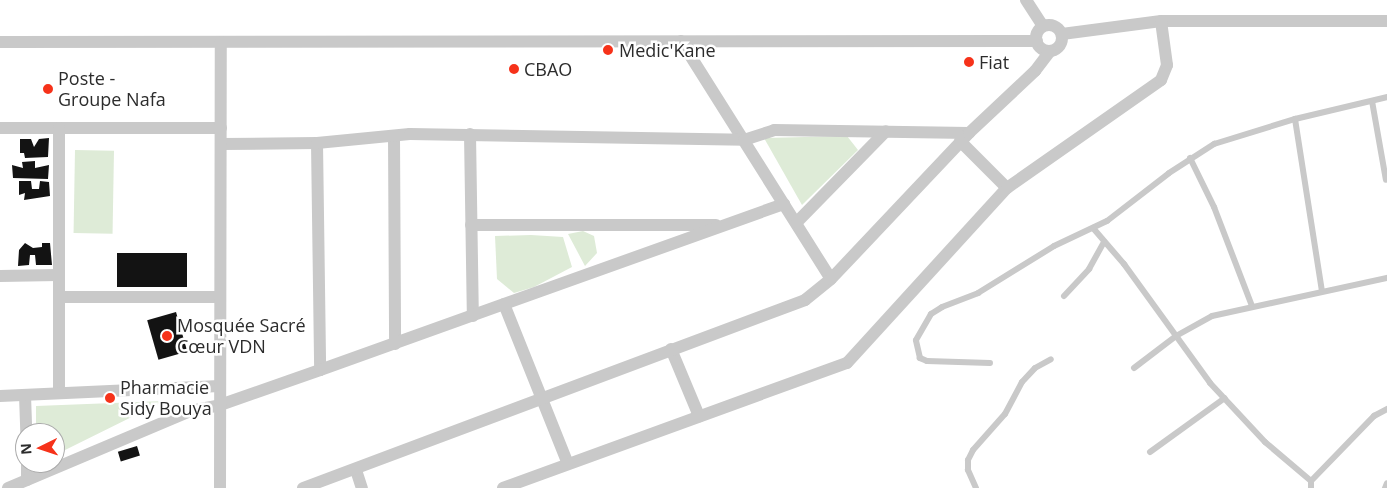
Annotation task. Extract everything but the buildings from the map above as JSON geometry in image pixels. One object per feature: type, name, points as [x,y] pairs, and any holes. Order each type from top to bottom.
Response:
[{"type":"street","points":[[1026,0],[1043,26]]},
{"type":"street","points":[[1062,34],[1161,21],[1387,20]]},
{"type":"street","points":[[503,488],[847,363],[1007,188],[1160,80],[1167,64],[1161,21]]},
{"type":"street","points":[[1043,26],[1054,26],[1062,34]]},
{"type":"street","points":[[1037,41],[1043,26]]},
{"type":"street","points":[[303,488],[356,470],[542,396],[800,302],[831,279],[964,137],[1035,71],[1050,51],[1060,46],[1062,34]]},
{"type":"street","points":[[681,41],[797,222],[831,279]]},
{"type":"street","points":[[0,42],[1037,41]]},
{"type":"street","points":[[1037,41],[1044,50],[1050,51]]},
{"type":"street","points":[[220,488],[221,42]]},
{"type":"street","points":[[0,128],[221,128]]},
{"type":"street","points":[[59,393],[60,128]]},
{"type":"street","points":[[220,144],[317,143],[394,136],[470,134],[744,140],[774,130],[886,132],[964,137],[1007,188]]},
{"type":"street","points":[[797,222],[886,132]]},
{"type":"street","points":[[470,134],[473,316]]},
{"type":"street","points":[[394,136],[395,344]]},
{"type":"street","points":[[317,143],[320,370]]},
{"type":"street","points":[[8,488],[134,433],[190,411],[220,405],[784,204]]},
{"type":"street","points":[[472,225],[725,225]]},
{"type":"street","points":[[0,276],[58,275]]},
{"type":"street","points":[[59,297],[220,297]]},
{"type":"street","points":[[504,304],[568,464]]},
{"type":"street","points":[[671,349],[699,416]]},
{"type":"street","points":[[0,396],[220,386]]},
{"type":"street","points":[[25,395],[26,423]]},
{"type":"street","points":[[356,470],[362,488]]},
{"type":"street","points":[[27,473],[27,480]]},
{"type":"lane","points":[[990,363],[927,361],[920,358],[916,340],[932,314],[942,307],[978,293],[1054,246],[1107,221],[1190,158],[1236,135],[1295,118],[1387,97]]},
{"type":"lane","points":[[1372,101],[1386,180]]},
{"type":"lane","points":[[1295,118],[1322,290]]},
{"type":"lane","points":[[1190,158],[1214,207],[1252,306]]},
{"type":"lane","points":[[1093,228],[1225,398],[1265,442],[1311,484],[1374,416],[1387,409]]},
{"type":"lane","points":[[1064,296],[1089,269],[1104,242]]},
{"type":"lane","points":[[1134,368],[1176,336],[1212,316],[1322,290],[1387,278]]},
{"type":"lane","points":[[976,488],[968,470],[968,460],[973,450],[999,421],[1022,382],[1034,368],[1051,359]]},
{"type":"lane","points":[[1150,452],[1225,398]]},
{"type":"lane","points":[[1385,488],[1387,483]]},
{"type":"green space","points":[[847,136],[858,150],[802,205],[764,138]]},
{"type":"green space","points":[[75,150],[114,151],[113,234],[74,233]]},
{"type":"green space","points":[[583,231],[594,236],[597,253],[585,266],[568,234]]},
{"type":"green space","points":[[531,235],[563,237],[572,267],[534,287],[514,293],[497,279],[495,236]]},
{"type":"green space","points":[[164,401],[65,450],[65,423],[36,423],[36,406]]},
{"type":"place","name":"Medic'Kane","points":[[608,50]]},
{"type":"place","name":"Fiat","points":[[969,62]]},
{"type":"place","name":"CBAO","points":[[514,69]]},
{"type":"place","name":"Poste - Groupe Nafa","points":[[48,89]]},
{"type":"place","name":"Mosquée Sacré Cœur VDN","points":[[167,336]]},
{"type":"place","name":"Pharmacie Sidy Bouya","points":[[110,398]]}]
